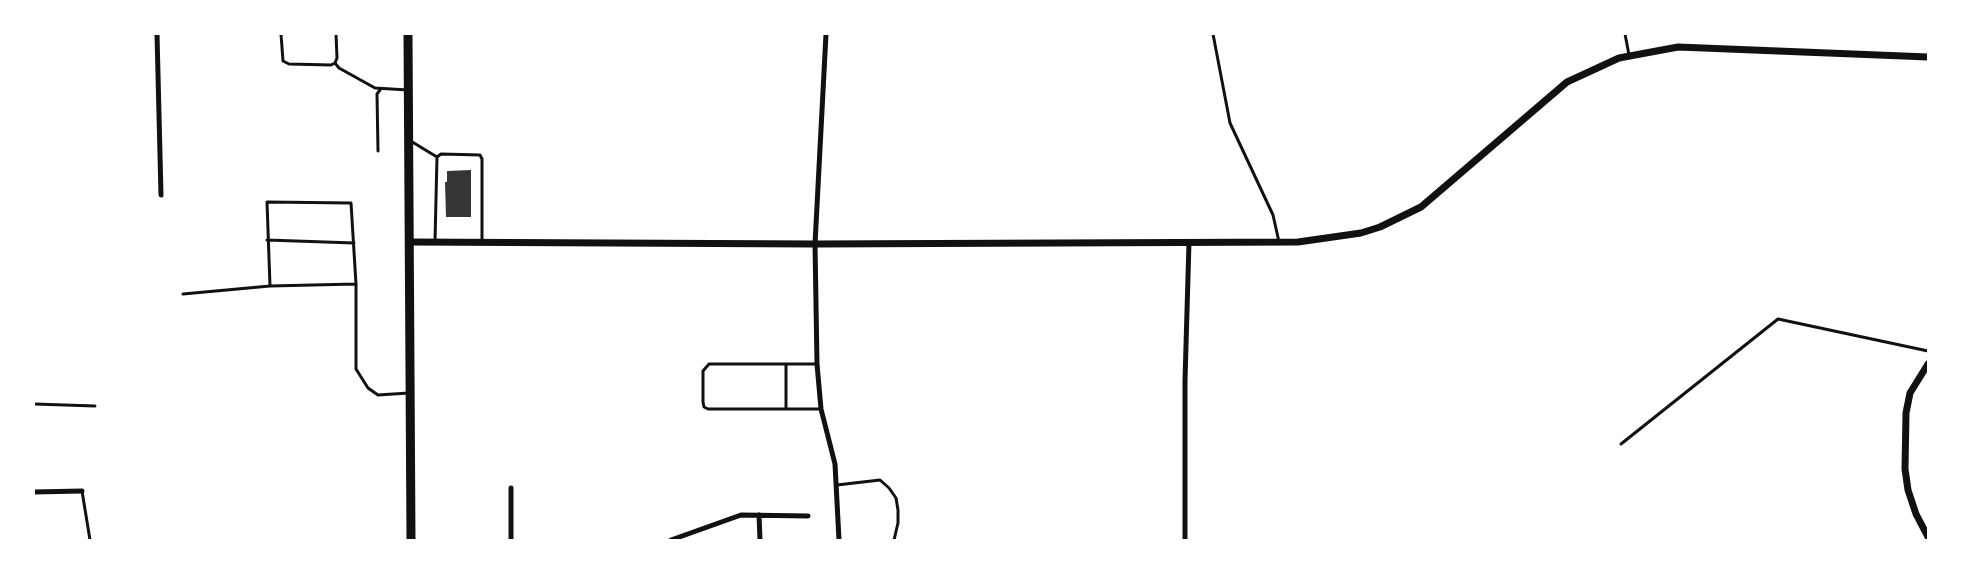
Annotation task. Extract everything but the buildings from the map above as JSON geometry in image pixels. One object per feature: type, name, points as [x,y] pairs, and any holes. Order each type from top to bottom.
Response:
[{"type":"main road","points":[[408,34],[411,540]]},
{"type":"street","points":[[157,34],[161,195]]},
{"type":"street","points":[[826,34],[815,244],[817,364],[821,409],[835,464],[838,540]]},
{"type":"street","points":[[409,242],[815,244],[1298,242],[1361,233],[1380,227],[1420,207],[1567,82],[1620,58],[1678,47],[1928,57]]},
{"type":"street","points":[[1185,540],[1185,380],[1189,242]]},
{"type":"street","points":[[1928,364],[1910,393],[1906,413],[1905,469],[1908,490],[1916,514],[1928,537]]},
{"type":"street","points":[[511,488],[511,540]]},
{"type":"street","points":[[34,492],[82,491]]},
{"type":"street","points":[[671,540],[741,515],[808,516]]},
{"type":"street","points":[[759,515],[760,540]]},
{"type":"lane","points":[[282,34],[283,62],[289,64],[331,65],[335,63]]},
{"type":"lane","points":[[335,63],[337,58],[336,34]]},
{"type":"lane","points":[[1213,34],[1230,122],[1274,215],[1279,242]]},
{"type":"lane","points":[[1624,34],[1630,56]]},
{"type":"lane","points":[[335,63],[339,68],[371,86],[380,89],[408,90]]},
{"type":"lane","points":[[378,150],[377,94],[380,89]]},
{"type":"lane","points":[[409,140],[437,157]]},
{"type":"lane","points":[[437,157],[441,154],[480,156],[482,159],[482,243]]},
{"type":"lane","points":[[435,243],[437,157]]},
{"type":"lane","points":[[270,286],[267,202],[351,203],[356,284],[356,369],[368,388],[378,394],[409,393]]},
{"type":"lane","points":[[267,240],[354,243]]},
{"type":"lane","points":[[184,294],[270,286],[356,284]]},
{"type":"lane","points":[[1621,444],[1778,319],[1928,351]]},
{"type":"lane","points":[[817,364],[709,364],[703,371],[703,402],[704,407],[708,409],[821,409]]},
{"type":"lane","points":[[786,364],[786,409]]},
{"type":"lane","points":[[34,404],[96,406]]},
{"type":"lane","points":[[836,486],[880,480],[889,488],[896,498],[898,510],[898,523],[894,540]]},
{"type":"lane","points":[[82,491],[90,540]]}]
